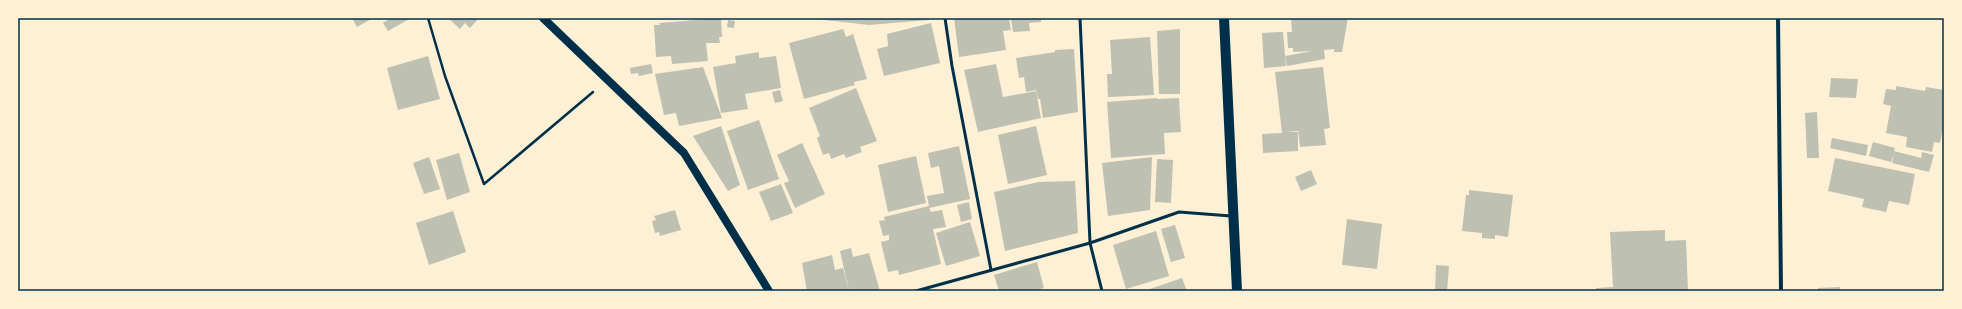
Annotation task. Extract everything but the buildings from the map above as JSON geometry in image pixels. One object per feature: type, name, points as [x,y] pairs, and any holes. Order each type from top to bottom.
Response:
[{"type":"main road","points":[[543,18],[684,153],[769,291]]},
{"type":"main road","points":[[1224,18],[1237,291]]},
{"type":"street","points":[[1778,18],[1781,291]]},
{"type":"lane","points":[[945,18],[952,66],[991,270]]},
{"type":"lane","points":[[1080,18],[1090,243],[1102,291]]},
{"type":"lane","points":[[916,291],[1090,243],[1179,212],[1234,216]]},
{"type":"path","points":[[428,18],[445,76],[484,184],[608,80]]}]
